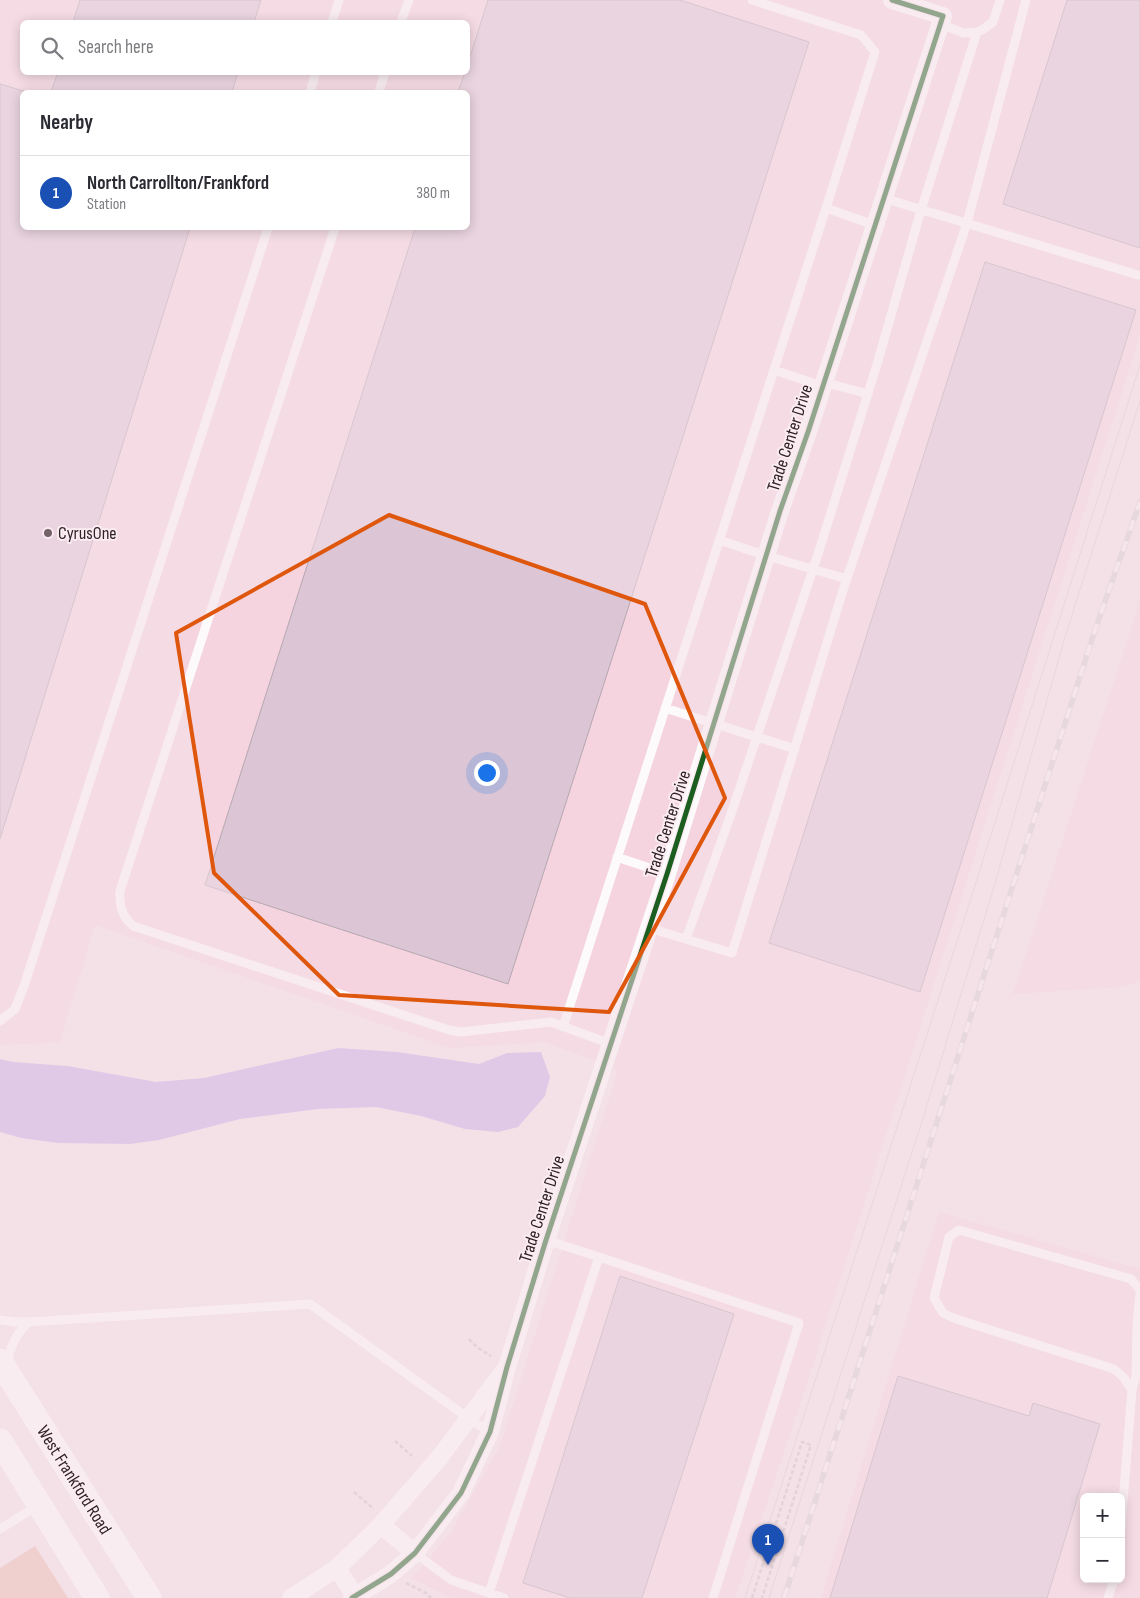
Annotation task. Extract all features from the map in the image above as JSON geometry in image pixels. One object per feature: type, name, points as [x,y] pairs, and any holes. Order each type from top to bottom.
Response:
[{"type":"main road","name":"West Frankford Road","points":[[3,1366],[148,1598]]},
{"type":"main road","points":[[0,1441],[97,1598]]},
{"type":"street","points":[[892,0],[937,15]]},
{"type":"street","name":"Trade Center Drive","points":[[358,1598],[391,1574],[415,1553],[461,1493],[490,1432],[507,1367],[546,1240],[667,874],[767,556],[883,198],[937,15]]},
{"type":"street","name":"Trade Center Drive","points":[[291,1598],[337,1568],[377,1517],[440,1457],[507,1367]]},
{"type":"street","points":[[377,1517],[415,1553]]},
{"type":"street","points":[[337,1568],[358,1598]]},
{"type":"lane","points":[[333,20],[339,0]]},
{"type":"lane","points":[[402,20],[409,0]]},
{"type":"lane","points":[[563,1027],[875,52],[862,35],[752,0]]},
{"type":"lane","points":[[937,15],[964,33],[977,32],[994,22],[1000,0]]},
{"type":"lane","points":[[649,928],[732,953],[847,578],[967,224],[1026,0]]},
{"type":"lane","points":[[686,939],[730,817],[814,568],[868,394],[921,210],[977,32]]},
{"type":"lane","points":[[311,90],[315,75]]},
{"type":"lane","points":[[380,90],[384,75]]},
{"type":"lane","points":[[883,198],[1138,275]]},
{"type":"lane","points":[[826,208],[874,225]]},
{"type":"lane","points":[[0,1021],[15,1008],[24,986],[267,230]]},
{"type":"lane","points":[[334,230],[120,891],[120,908],[127,921],[133,926],[449,1030],[461,1032],[551,1022],[611,1044]]},
{"type":"lane","points":[[774,370],[868,394]]},
{"type":"lane","points":[[719,540],[767,556],[847,578]]},
{"type":"lane","points":[[665,708],[795,749]]},
{"type":"lane","points":[[617,857],[667,874]]},
{"type":"lane","points":[[1124,1493],[1132,1390],[1136,1376],[1140,1291],[1131,1279],[959,1230],[949,1238],[934,1298],[943,1313],[956,1320],[1114,1369],[1124,1378],[1132,1390]]},
{"type":"lane","points":[[546,1240],[799,1323],[713,1598]]},
{"type":"lane","points":[[489,1593],[599,1258]]},
{"type":"lane","points":[[0,1320],[28,1322],[310,1304],[490,1432]]},
{"type":"lane","points":[[3,1366],[9,1347],[20,1330],[28,1322]]},
{"type":"lane","points":[[0,1529],[40,1505]]},
{"type":"lane","points":[[415,1553],[451,1580],[504,1598]]},
{"type":"lane","points":[[1108,1598],[1113,1583]]},
{"type":"path","points":[[469,1339],[478,1348],[491,1356]]},
{"type":"path","points":[[395,1441],[412,1456]]},
{"type":"path","points":[[752,1598],[802,1442],[811,1445],[762,1598]]},
{"type":"path","points":[[354,1492],[377,1517]]},
{"type":"path","points":[[406,1583],[426,1592],[431,1598]]},
{"type":"highlighted area","points":[[389,515],[645,604],[725,798],[609,1012],[339,995],[214,873],[176,633]]},
{"type":"shaded area","points":[[0,0],[1140,0],[1140,335],[809,1377],[735,1598],[451,1598],[412,1578],[450,1534],[500,1446],[618,1070],[546,1042],[450,1048],[95,925],[60,1042],[0,1045]]},
{"type":"shaded area","points":[[1140,601],[1140,981],[1122,987],[1013,994]]},
{"type":"shaded area","points":[[338,1048],[397,1052],[479,1064],[507,1053],[541,1052],[550,1077],[545,1096],[518,1127],[498,1132],[465,1129],[421,1116],[376,1107],[318,1109],[240,1119],[159,1140],[130,1144],[58,1143],[21,1138],[0,1132],[0,1059],[13,1062],[68,1066],[156,1082],[204,1078]]},
{"type":"shaded area","points":[[939,1212],[1140,1269],[1140,1598],[821,1598]]},
{"type":"shaded area","points":[[35,1546],[68,1598],[0,1598],[0,1568]]},
{"type":"building","points":[[80,0],[261,0],[255,20],[74,20]]},
{"type":"building","points":[[488,0],[680,0],[809,42],[508,984],[205,885],[414,230],[470,230],[470,90],[459,90],[464,75],[470,75],[470,57]]},
{"type":"building","points":[[1067,0],[1140,0],[1140,248],[1003,204]]},
{"type":"building","points":[[57,75],[237,75],[233,90],[52,90]]},
{"type":"building","name":"CyrusOne","points":[[0,84],[20,90],[20,230],[189,230],[0,839]]},
{"type":"building","points":[[985,262],[1136,310],[920,992],[769,943]]},
{"type":"building","points":[[620,1276],[734,1314],[642,1598],[570,1598],[523,1583]]},
{"type":"building","points":[[898,1376],[1029,1416],[1033,1403],[1100,1424],[1047,1598],[830,1598]]},
{"type":"tram line","points":[[745,1598],[971,898],[1140,365]]},
{"type":"tram line","points":[[769,1598],[924,1115],[993,890],[1065,637],[1140,401]]},
{"type":"railway","points":[[784,1598],[1094,633],[1140,502]]},
{"type":"cycle path","points":[[352,1598],[391,1574],[415,1553],[461,1493],[490,1432],[507,1367],[546,1240],[667,874],[780,511],[808,432],[943,16],[892,0]]},
{"type":"place","name":"CyrusOne","points":[[48,533]]},
{"type":"place","name":"North Carrollton/Frankford","points":[[768,1565]]}]
